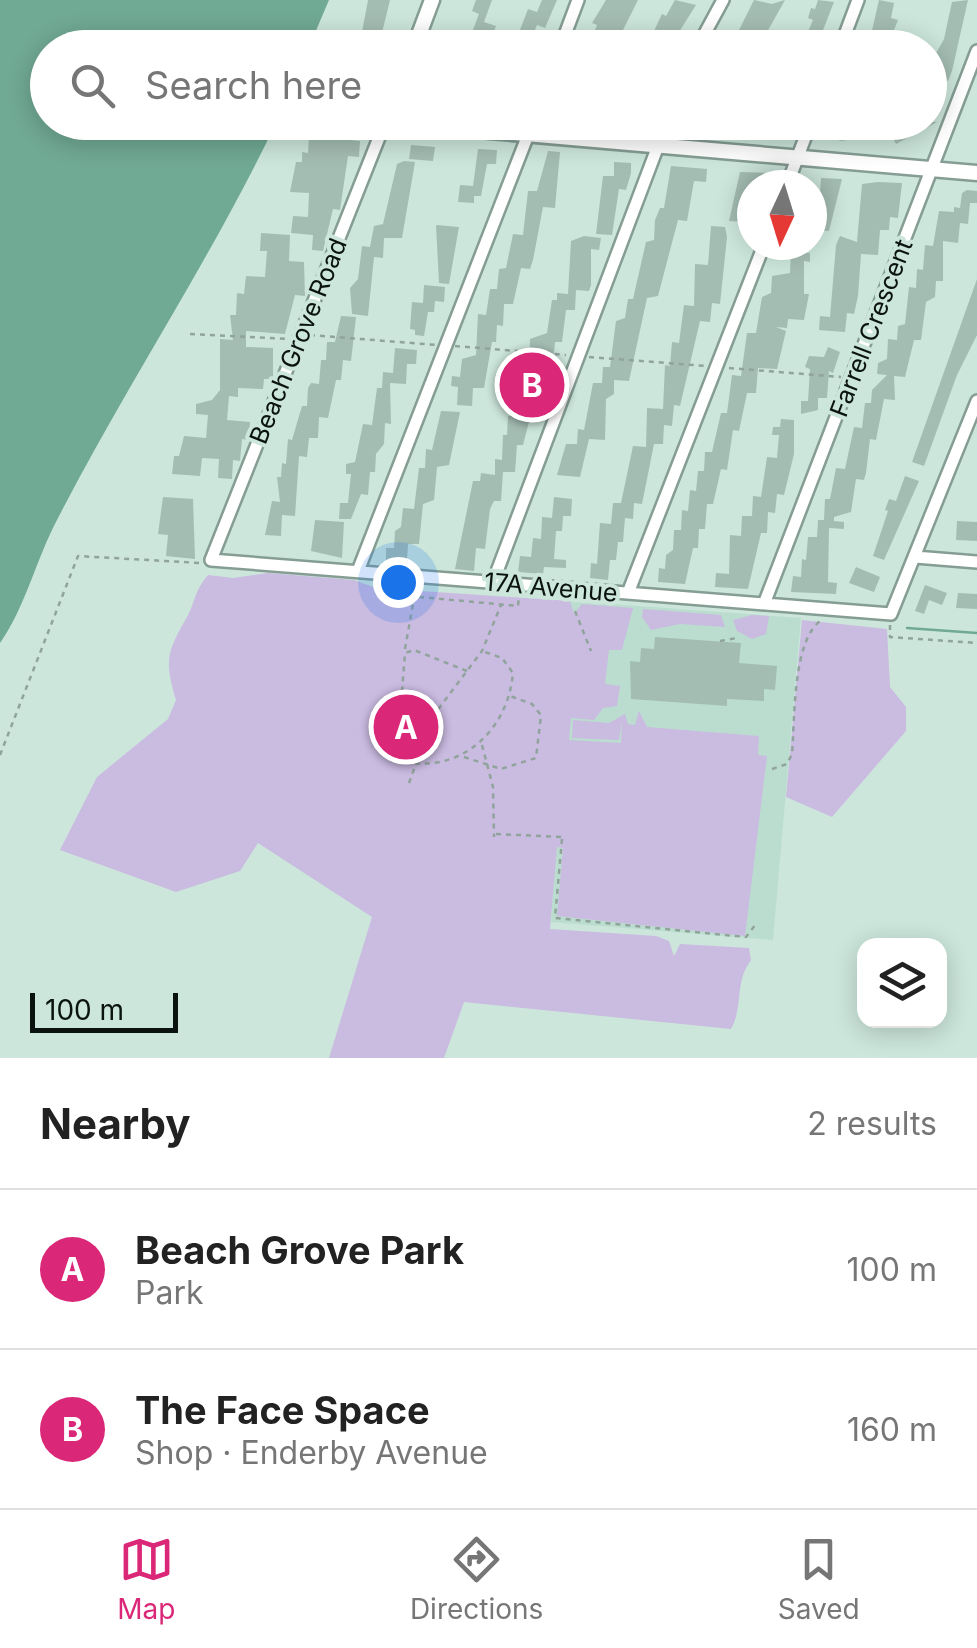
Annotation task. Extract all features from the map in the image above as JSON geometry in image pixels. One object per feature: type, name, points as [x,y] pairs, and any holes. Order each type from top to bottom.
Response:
[{"type":"street","points":[[421,30],[432,0]]},
{"type":"street","points":[[567,30],[578,0]]},
{"type":"street","points":[[707,30],[723,0]]},
{"type":"street","points":[[847,30],[858,0]]},
{"type":"street","name":"Farrell Crescent","points":[[947,130],[977,51]]},
{"type":"street","name":"Beach Grove Road","points":[[211,560],[378,140]]},
{"type":"street","points":[[358,570],[527,140]]},
{"type":"street","points":[[606,140],[977,172]]},
{"type":"street","points":[[493,582],[661,140]]},
{"type":"street","points":[[793,170],[804,140]]},
{"type":"street","name":"Farrell Crescent","points":[[764,604],[943,140]]},
{"type":"street","points":[[628,593],[758,260]]},
{"type":"street","points":[[890,614],[977,401]]},
{"type":"street","points":[[916,557],[977,562]]},
{"type":"street","name":"17A Avenue","points":[[211,560],[890,614]]},
{"type":"path","points":[[190,334],[292,339],[300,334],[852,378]]},
{"type":"path","points":[[0,755],[78,556],[211,560]]},
{"type":"path","points":[[404,575],[405,593],[414,596],[501,605],[518,606],[519,584]]},
{"type":"path","points":[[414,596],[404,653],[397,755],[401,761],[416,764],[463,757],[482,743],[510,696],[514,673],[496,654],[482,651]]},
{"type":"path","points":[[409,784],[433,716],[482,651],[501,605]]},
{"type":"path","points":[[575,610],[592,651]]},
{"type":"path","points":[[890,614],[890,637],[977,643]]},
{"type":"path","points":[[772,769],[787,764],[792,754],[800,661],[811,631],[825,618]]},
{"type":"path","points":[[720,641],[737,638]]},
{"type":"path","points":[[404,653],[414,650],[467,670]]},
{"type":"path","points":[[463,757],[489,768],[536,758],[541,715],[532,704],[510,696]]},
{"type":"path","points":[[482,743],[489,768],[493,836],[562,838],[555,918],[746,937],[756,924]]},
{"type":"shaded area","points":[[0,0],[329,0],[316,30],[30,30],[30,140],[268,140],[58,518],[17,614],[0,643]]},
{"type":"shaded area","points":[[268,573],[354,580],[376,588],[570,601],[574,614],[582,604],[633,608],[622,650],[609,650],[605,684],[620,686],[617,706],[603,708],[594,720],[571,718],[569,740],[621,743],[622,721],[619,740],[572,738],[573,720],[609,723],[625,714],[628,724],[635,725],[639,711],[647,727],[759,736],[758,755],[767,756],[745,936],[557,916],[563,848],[557,847],[550,929],[656,936],[669,941],[674,956],[680,944],[749,948],[751,960],[731,1029],[464,1002],[444,1058],[329,1058],[372,917],[258,843],[240,871],[176,892],[60,850],[97,777],[168,719],[176,700],[169,665],[172,648],[203,581],[208,575],[233,578]]},
{"type":"shaded area","points":[[570,601],[801,618],[773,940],[551,922]]},
{"type":"shaded area","points":[[643,609],[721,615],[725,627],[680,624],[651,630],[642,617]]},
{"type":"shaded area","points":[[769,616],[766,634],[752,639],[737,631],[733,620]]},
{"type":"shaded area","points":[[802,620],[887,629],[890,687],[906,707],[906,731],[832,817],[786,797]]},
{"type":"building","points":[[368,0],[390,0],[383,30],[362,30]]},
{"type":"building","points":[[476,0],[492,0],[484,22],[496,26],[494,30],[473,30],[479,14],[472,11]]},
{"type":"building","points":[[542,0],[557,0],[545,28],[537,25],[535,30],[520,30],[528,9],[537,12]]},
{"type":"building","points":[[606,0],[638,0],[623,30],[595,30],[597,25],[592,23]]},
{"type":"building","points":[[675,0],[696,5],[680,30],[654,30],[662,14],[666,16]]},
{"type":"building","points":[[754,0],[772,4],[785,0],[768,30],[739,30]]},
{"type":"building","points":[[818,0],[834,2],[823,30],[809,30],[813,20],[808,18],[811,8],[815,9]]},
{"type":"building","points":[[879,0],[894,3],[891,18],[898,20],[894,30],[872,30]]},
{"type":"building","points":[[968,0],[948,81],[946,30],[952,2]]},
{"type":"building","points":[[309,140],[360,141],[359,157],[348,156],[340,210],[333,209],[323,251],[312,250],[313,235],[291,233],[293,216],[308,217],[309,193],[290,192],[296,162],[302,162],[302,152],[308,153]]},
{"type":"building","points":[[411,145],[435,147],[433,161],[409,159]]},
{"type":"building","points":[[478,149],[497,150],[496,164],[487,164],[481,196],[474,196],[474,203],[458,202],[460,185],[473,186]]},
{"type":"building","points":[[548,151],[560,152],[555,208],[543,207],[530,269],[521,268],[513,304],[504,304],[503,326],[497,325],[484,388],[473,388],[472,406],[457,405],[458,387],[451,386],[452,376],[460,377],[462,359],[476,355],[478,314],[486,315],[490,289],[497,289],[499,269],[506,268],[513,234],[523,235],[528,191],[537,191]]},
{"type":"building","points":[[415,162],[402,238],[384,238],[383,258],[374,257],[368,316],[352,314],[350,288],[358,279],[362,246],[370,247],[374,226],[383,224],[397,164]]},
{"type":"building","points":[[614,162],[631,163],[631,173],[626,190],[619,189],[612,235],[596,234],[603,176],[614,176]]},
{"type":"building","points":[[671,166],[707,169],[706,182],[694,181],[687,221],[678,220],[658,296],[647,298],[629,381],[614,380],[614,394],[606,399],[605,440],[589,439],[580,477],[557,475],[566,444],[577,444],[578,429],[584,430],[593,383],[602,383],[603,367],[610,367],[616,321],[625,318],[646,242],[654,240],[655,220],[660,208],[664,208]]},
{"type":"building","points":[[827,178],[842,179],[829,231]]},
{"type":"building","points":[[902,183],[898,218],[890,217],[889,230],[880,230],[878,255],[861,254],[858,296],[854,314],[847,313],[845,332],[819,330],[820,316],[830,317],[836,245],[840,236],[857,242],[862,184]]},
{"type":"building","points":[[737,185],[737,221],[729,221]]},
{"type":"building","points":[[977,191],[977,203],[970,203],[968,224],[960,223],[958,243],[943,241],[943,281],[936,281],[935,297],[926,302],[921,340],[914,340],[905,377],[894,376],[895,400],[884,399],[876,440],[870,439],[864,480],[856,479],[851,512],[834,517],[834,521],[844,522],[844,529],[829,528],[828,582],[837,583],[836,594],[791,592],[793,576],[801,577],[808,537],[817,537],[818,520],[824,520],[825,499],[830,499],[836,468],[845,469],[854,427],[862,428],[865,403],[871,403],[872,390],[887,375],[877,374],[878,363],[887,359],[888,339],[897,340],[898,326],[905,324],[909,287],[916,288],[917,269],[923,270],[925,245],[933,246],[939,211],[954,212],[954,207],[960,208],[962,193]]},
{"type":"building","points":[[436,225],[459,227],[449,284],[439,283]]},
{"type":"building","points":[[711,226],[725,227],[727,237],[720,304],[712,303],[710,322],[700,321],[680,406],[674,405],[672,426],[664,425],[663,444],[654,444],[642,504],[634,503],[633,519],[625,518],[623,542],[618,542],[616,560],[610,560],[608,580],[590,578],[591,563],[597,564],[600,523],[611,524],[613,503],[621,503],[633,446],[646,447],[647,408],[663,409],[665,365],[670,366],[672,342],[679,343],[684,305],[694,306],[695,264],[708,265]]},
{"type":"building","points":[[261,233],[290,235],[289,261],[304,262],[305,296],[295,295],[285,334],[246,331],[246,347],[273,348],[273,379],[264,379],[263,389],[238,388],[238,397],[229,396],[227,420],[250,422],[249,440],[242,439],[240,461],[233,460],[232,479],[218,478],[219,459],[202,458],[200,476],[172,474],[174,456],[179,456],[184,436],[206,438],[208,415],[196,414],[196,404],[212,400],[220,390],[220,339],[233,340],[230,315],[236,315],[237,293],[244,294],[246,276],[265,277],[267,251],[260,251]]},
{"type":"building","points":[[584,236],[601,238],[599,250],[591,249],[589,291],[576,290],[575,310],[566,310],[562,342],[555,342],[552,372],[543,374],[539,386],[538,415],[531,414],[523,445],[517,445],[515,472],[503,472],[501,501],[494,501],[490,509],[485,549],[476,548],[474,571],[455,569],[473,481],[480,481],[481,473],[495,475],[495,459],[502,460],[508,416],[513,416],[514,402],[518,403],[521,377],[529,377],[530,339],[547,333],[552,300],[557,300],[557,293],[568,294],[571,241]]},
{"type":"building","points":[[791,260],[810,260],[804,261],[804,294],[809,294],[804,320],[788,319],[787,328],[776,327],[786,331],[777,369],[758,368],[756,393],[747,393],[739,431],[733,430],[727,470],[721,469],[713,504],[707,504],[705,529],[699,529],[698,548],[693,548],[685,584],[658,582],[659,568],[665,569],[666,555],[673,550],[674,530],[681,530],[682,510],[688,511],[690,490],[696,491],[698,471],[704,471],[705,452],[712,452],[721,413],[727,413],[732,375],[741,376],[747,333],[756,333],[762,297],[771,293],[772,276],[790,273]]},
{"type":"building","points":[[977,279],[977,335],[957,375],[924,466],[912,462]]},
{"type":"building","points":[[424,285],[445,287],[444,302],[435,301],[434,312],[428,312],[424,336],[415,335],[415,330],[410,329],[412,302],[423,303]]},
{"type":"building","points":[[341,316],[356,317],[351,361],[343,360],[341,380],[336,380],[328,418],[319,417],[318,438],[309,438],[307,457],[299,456],[295,516],[282,515],[281,536],[265,535],[272,501],[280,502],[277,477],[281,477],[282,463],[286,464],[288,439],[292,440],[302,406],[307,406],[308,388],[311,383],[319,384],[321,360],[326,360],[327,342],[335,342]]},
{"type":"building","points":[[828,347],[840,352],[833,373],[829,371],[827,398],[818,398],[818,410],[801,414],[801,401],[808,401],[810,369],[805,367],[809,356],[824,357]]},
{"type":"building","points":[[395,348],[417,350],[416,364],[407,364],[406,384],[390,383],[391,424],[385,423],[384,444],[376,454],[375,472],[370,472],[368,495],[361,494],[351,519],[339,519],[340,503],[348,503],[351,474],[346,474],[346,464],[355,462],[363,424],[372,425],[377,388],[382,388],[383,372],[393,373]]},
{"type":"building","points":[[441,411],[460,412],[449,465],[437,467],[434,500],[423,504],[419,544],[408,544],[407,561],[386,560],[386,548],[394,548],[395,531],[401,527],[403,508],[414,509],[419,468],[425,468],[426,449],[432,450]]},
{"type":"building","points":[[781,419],[794,420],[794,454],[784,495],[777,494],[775,513],[768,512],[767,533],[761,533],[748,589],[715,587],[716,573],[729,574],[730,535],[741,536],[742,516],[752,516],[753,496],[761,497],[767,457],[777,458],[779,435],[772,435],[773,427],[780,427]]},
{"type":"building","points":[[905,476],[919,481],[884,560],[873,556],[889,499],[896,501]]},
{"type":"building","points":[[163,497],[193,499],[195,559],[166,556],[168,535],[158,534]]},
{"type":"building","points":[[554,497],[572,499],[571,516],[563,516],[562,531],[556,531],[554,559],[566,560],[566,568],[544,567],[543,574],[518,572],[520,556],[531,557],[533,538],[541,539],[542,517],[552,518]]},
{"type":"building","points":[[315,520],[344,522],[342,558],[311,551]]},
{"type":"building","points":[[957,521],[977,522],[977,541],[956,540]]},
{"type":"building","points":[[856,567],[880,577],[874,592],[849,583]]},
{"type":"building","points":[[925,585],[947,593],[942,605],[929,600],[924,614],[915,611]]},
{"type":"building","points":[[958,593],[977,594],[977,609],[956,608]]},
{"type":"building","points":[[655,637],[741,643],[739,663],[777,666],[775,690],[764,689],[764,701],[727,699],[727,706],[631,699],[630,661],[640,662],[641,648],[654,649]]},
{"type":"waterway","points":[[907,628],[977,633]]},
{"type":"place","name":"The Face Space","points":[[532,385]]},
{"type":"place","name":"Beach Grove Park","points":[[406,727]]}]
